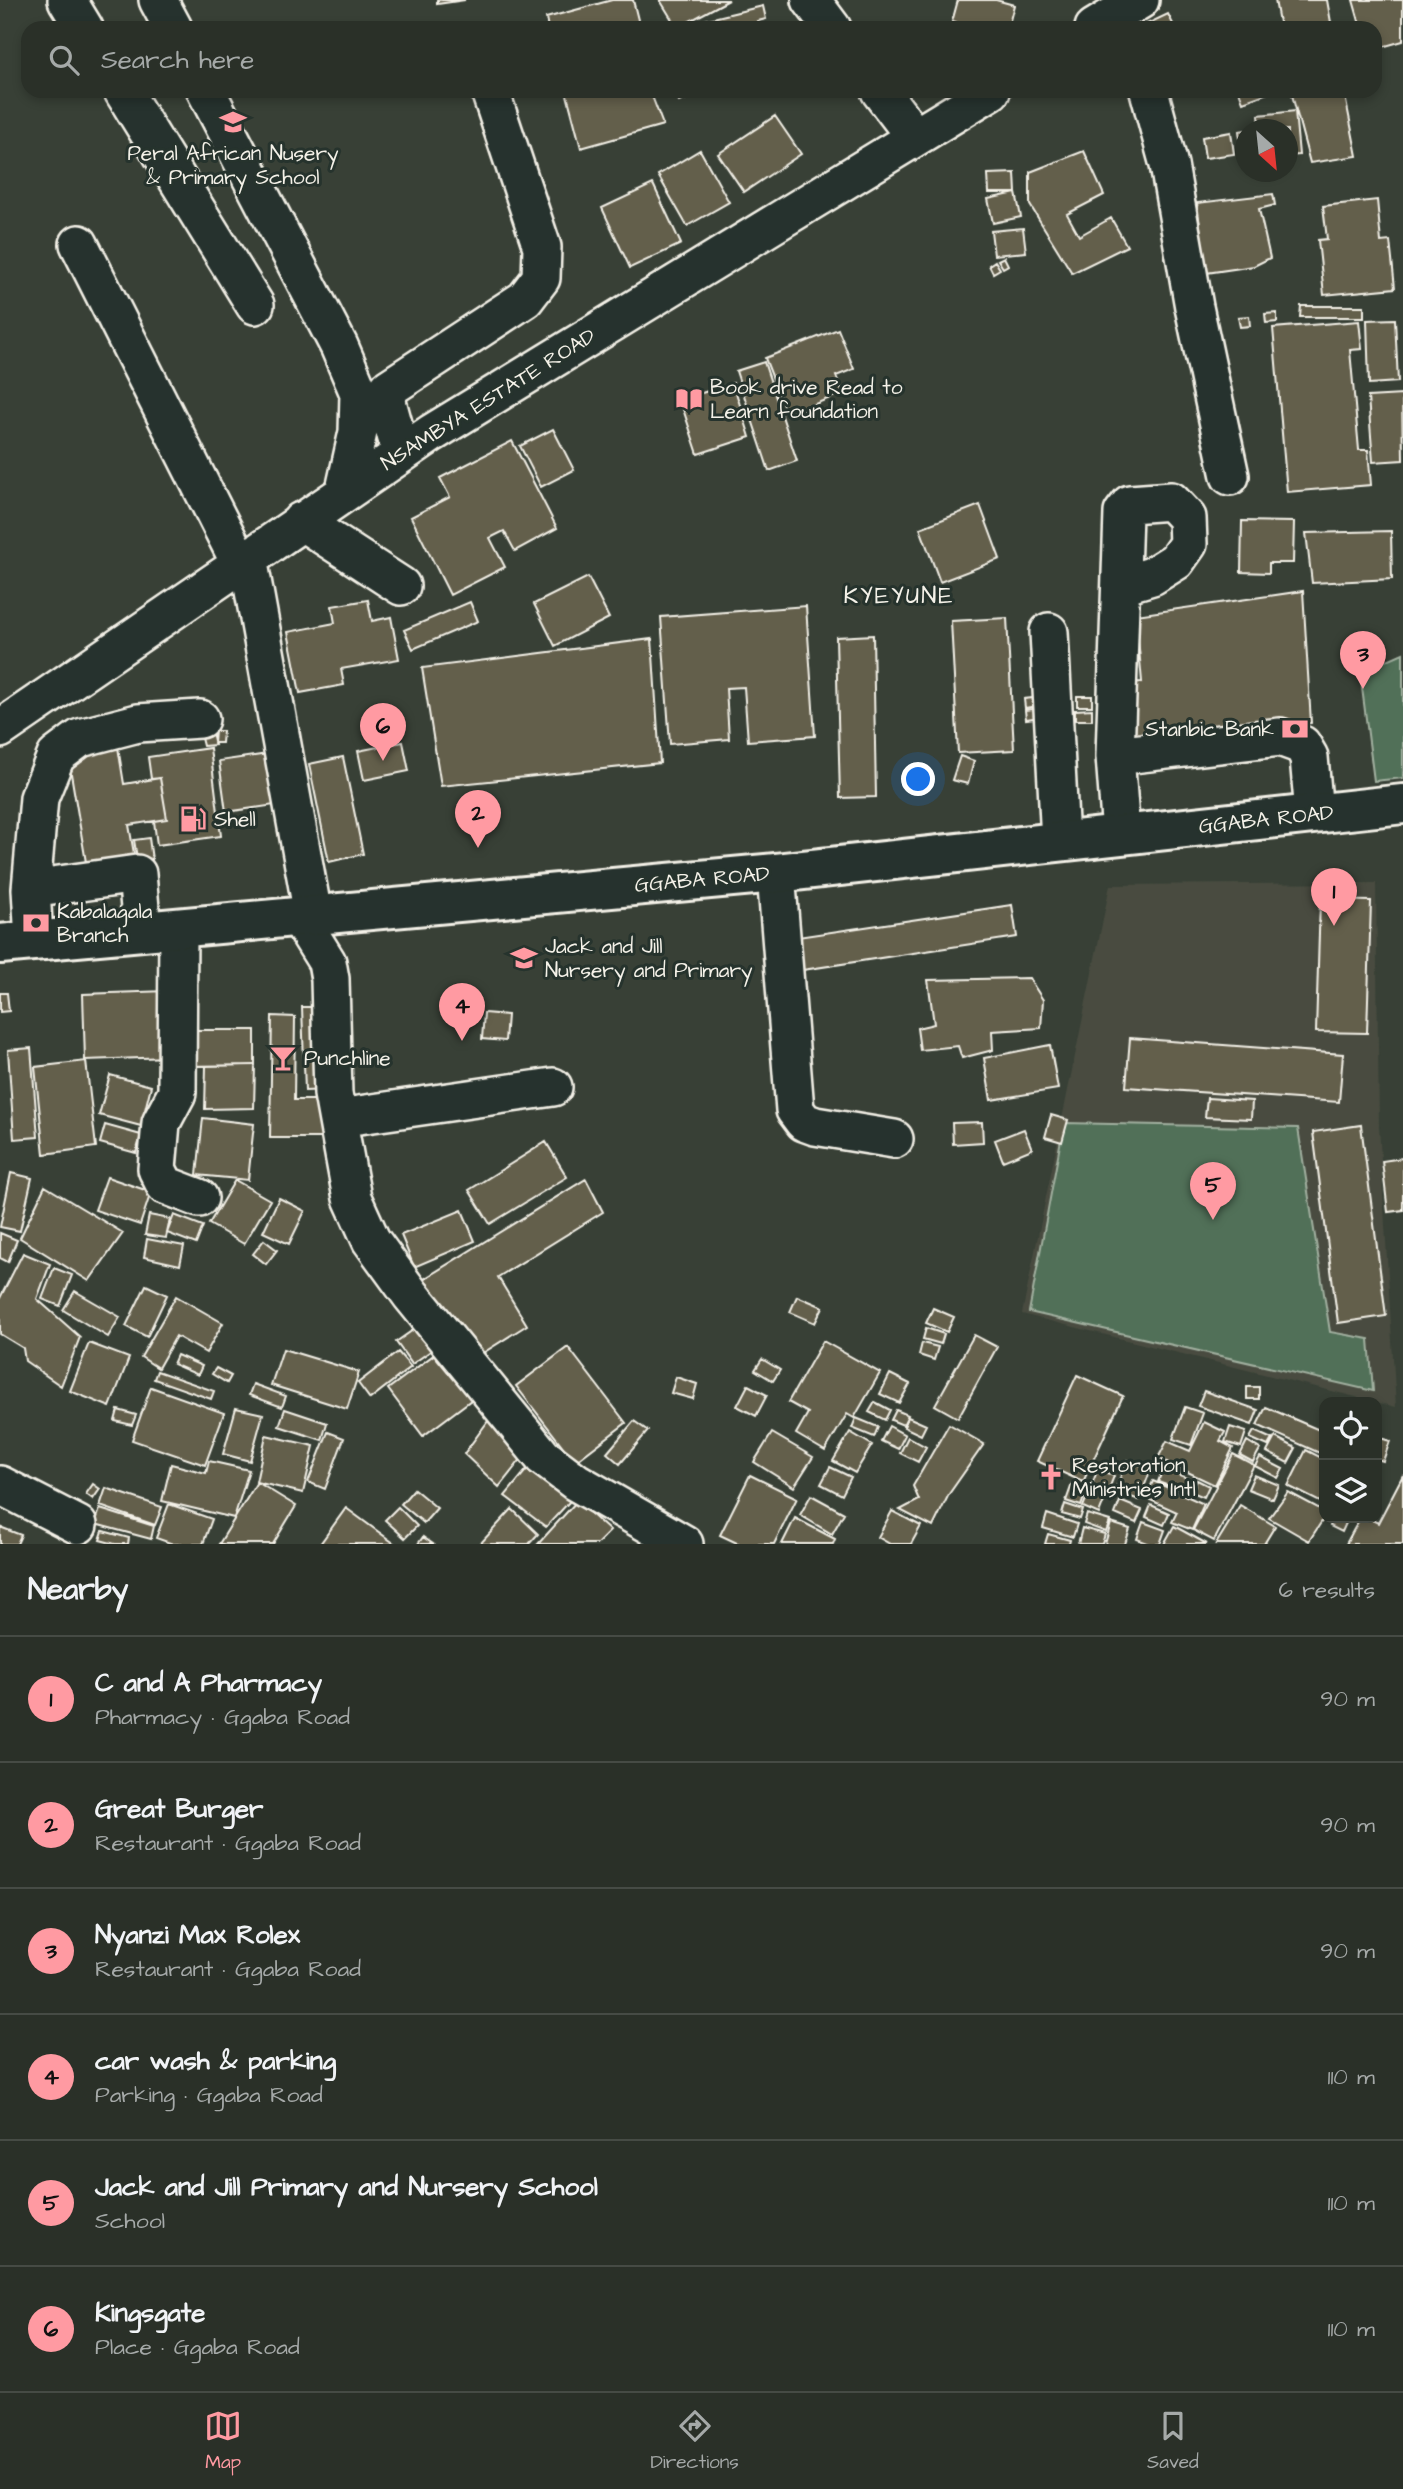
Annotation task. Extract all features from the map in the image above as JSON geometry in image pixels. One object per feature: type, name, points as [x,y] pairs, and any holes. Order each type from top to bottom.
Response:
[{"type":"main road","name":"GGABA ROAD","points":[[17,943],[776,873],[1403,804]]},
{"type":"street","points":[[67,0],[80,21]]},
{"type":"street","points":[[158,0],[169,21]]},
{"type":"street","points":[[811,0],[827,21]]},
{"type":"street","points":[[1111,21],[1132,12]]},
{"type":"street","points":[[127,98],[255,304]]},
{"type":"street","points":[[210,98],[340,346],[359,393],[358,432],[345,490]]},
{"type":"street","points":[[401,453],[387,402],[389,388],[525,299],[541,278],[542,247],[492,98]]},
{"type":"street","points":[[885,98],[915,137]]},
{"type":"street","name":"NSAMBYA ESTATE ROAD","points":[[0,729],[401,453],[979,98]]},
{"type":"street","points":[[1151,98],[1169,165],[1194,307],[1230,476]]},
{"type":"street","points":[[79,244],[244,560],[306,916],[327,962],[330,979],[333,1094],[352,1199],[371,1240],[411,1294],[543,1457],[576,1482],[684,1544]]},
{"type":"street","points":[[301,521],[401,586]]},
{"type":"street","points":[[1121,834],[1115,756],[1122,585]]},
{"type":"street","points":[[1049,632],[1060,841]]},
{"type":"street","points":[[17,943],[31,889],[39,798],[56,756],[79,738],[138,723],[200,719]]},
{"type":"street","points":[[1115,756],[1280,737],[1302,745],[1310,757],[1314,814]]},
{"type":"street","points":[[776,873],[795,1110],[804,1122],[815,1126],[894,1139]]},
{"type":"street","points":[[31,889],[137,874],[160,929],[177,1093],[161,1123],[157,1169],[166,1185],[199,1198]]},
{"type":"street","points":[[338,1118],[553,1087]]},
{"type":"street","points":[[0,1485],[78,1525]]},
{"type":"shaded area","points":[[1376,883],[1379,1126],[1396,1407],[1382,1404],[1382,1397],[1356,1397],[1022,1314],[1110,885]]},
{"type":"green space","points":[[1403,653],[1403,778],[1374,781],[1360,672]]},
{"type":"green space","points":[[1064,1123],[1298,1128],[1330,1332],[1369,1339],[1373,1391],[1029,1312]]},
{"type":"building","points":[[437,0],[465,0],[437,4]]},
{"type":"building","points":[[612,0],[633,0],[638,21],[547,21],[546,18]]},
{"type":"building","points":[[660,0],[729,0],[690,21],[673,21]]},
{"type":"building","points":[[958,0],[996,0],[1014,5],[1010,21],[952,21]]},
{"type":"building","points":[[1275,0],[1327,0],[1331,21],[1279,21]]},
{"type":"building","points":[[1353,0],[1403,0],[1403,41],[1382,47],[1382,21],[1359,21]]},
{"type":"building","points":[[763,6],[766,19],[758,21],[700,21]]},
{"type":"building","points":[[1168,14],[1172,21],[1153,21]]},
{"type":"building","points":[[568,98],[653,98],[663,125],[581,148]]},
{"type":"building","points":[[1293,98],[1345,98],[1357,156],[1310,163]]},
{"type":"building","points":[[1295,111],[1296,119],[1259,119],[1259,115]]},
{"type":"building","points":[[775,116],[801,154],[744,192],[718,154]]},
{"type":"building","points":[[1231,132],[1234,154],[1205,158],[1202,137]]},
{"type":"building","points":[[700,150],[729,202],[687,226],[658,175]]},
{"type":"building","points":[[1084,151],[1104,195],[1067,214],[1079,236],[1111,218],[1127,246],[1072,273],[1030,205],[1030,172]]},
{"type":"building","points":[[1015,173],[1016,193],[989,193],[988,174]]},
{"type":"building","points":[[653,184],[681,244],[630,268],[602,208]]},
{"type":"building","points":[[1016,193],[1021,217],[993,223],[988,199]]},
{"type":"building","points":[[1273,194],[1275,205],[1259,209],[1270,258],[1254,266],[1206,273],[1197,203]]},
{"type":"building","points":[[1377,200],[1381,242],[1390,241],[1395,288],[1324,295],[1318,240],[1327,239],[1323,206]]},
{"type":"building","points":[[1023,228],[1026,252],[994,255],[991,231]]},
{"type":"building","points":[[1004,257],[1008,265],[1003,268],[998,260]]},
{"type":"building","points":[[995,261],[1000,269],[993,273],[989,265]]},
{"type":"building","points":[[1301,306],[1364,306],[1364,317],[1300,317]]},
{"type":"building","points":[[1277,313],[1277,322],[1266,323],[1265,314]]},
{"type":"building","points":[[1249,316],[1250,326],[1240,327],[1238,317]]},
{"type":"building","points":[[1395,319],[1398,382],[1369,384],[1367,320]]},
{"type":"building","points":[[1359,321],[1362,349],[1350,350],[1359,450],[1368,450],[1371,485],[1287,492],[1273,328]]},
{"type":"building","points":[[838,329],[854,369],[836,376],[843,393],[787,415],[765,358]]},
{"type":"building","points":[[764,362],[797,461],[769,471],[736,371]]},
{"type":"building","points":[[733,383],[750,437],[698,454],[680,400]]},
{"type":"building","points":[[1402,395],[1403,460],[1373,462],[1368,397]]},
{"type":"building","points":[[553,429],[574,470],[541,487],[520,446]]},
{"type":"building","points":[[512,441],[557,528],[515,551],[504,531],[490,538],[505,567],[450,595],[411,517],[450,497],[440,478]]},
{"type":"building","points":[[980,505],[1000,559],[940,582],[920,528]]},
{"type":"building","points":[[1242,521],[1294,522],[1293,563],[1269,563],[1269,573],[1241,572]]},
{"type":"building","points":[[1391,531],[1392,579],[1312,583],[1306,533]]},
{"type":"building","points":[[588,577],[609,618],[555,646],[534,604]]},
{"type":"building","points":[[1303,591],[1311,723],[1126,747],[1124,683],[1142,682],[1136,615]]},
{"type":"building","points":[[368,600],[372,621],[391,617],[399,659],[341,669],[344,685],[300,693],[288,632],[335,623],[332,606]]},
{"type":"building","points":[[470,602],[478,621],[413,649],[404,630]]},
{"type":"building","points":[[806,606],[815,736],[748,741],[744,687],[726,688],[729,739],[670,744],[661,617]]},
{"type":"building","points":[[1007,618],[1014,750],[958,753],[951,621]]},
{"type":"building","points":[[873,635],[876,797],[840,798],[836,637]]},
{"type":"building","points":[[652,639],[660,763],[441,786],[422,668]]},
{"type":"building","points":[[1077,696],[1092,696],[1092,706],[1077,706]]},
{"type":"building","points":[[1042,697],[1043,705],[1025,708],[1024,699]]},
{"type":"building","points":[[1041,708],[1041,717],[1026,719],[1025,710]]},
{"type":"building","points":[[1092,709],[1092,720],[1075,720],[1075,710]]},
{"type":"building","points":[[215,731],[223,731],[222,743],[214,743]]},
{"type":"building","points":[[212,732],[215,745],[203,746],[200,734]]},
{"type":"building","points":[[403,742],[409,771],[364,780],[358,751]]},
{"type":"building","points":[[118,747],[124,784],[160,778],[167,819],[129,825],[136,865],[88,874],[68,756]]},
{"type":"building","points":[[210,748],[221,836],[157,845],[154,821],[167,819],[160,778],[151,779],[148,757]]},
{"type":"building","points":[[268,754],[275,805],[226,812],[219,761]]},
{"type":"building","points":[[960,756],[974,761],[968,784],[952,780]]},
{"type":"building","points":[[343,757],[363,854],[329,862],[309,764]]},
{"type":"building","points":[[149,838],[154,874],[140,876],[134,840]]},
{"type":"building","points":[[1320,900],[1371,901],[1367,1033],[1316,1032]]},
{"type":"building","points":[[1012,905],[1017,937],[796,971],[791,938]]},
{"type":"building","points":[[1029,978],[1043,1000],[1041,1028],[992,1031],[993,1050],[962,1058],[958,1046],[920,1050],[917,1028],[934,1024],[928,980]]},
{"type":"building","points":[[167,991],[169,1057],[85,1060],[83,994]]},
{"type":"building","points":[[0,993],[7,993],[9,1011],[0,1012]]},
{"type":"building","points":[[302,1007],[325,1007],[328,1090],[305,1091]]},
{"type":"building","points":[[484,1013],[507,1015],[505,1041],[482,1039]]},
{"type":"building","name":"Punchline","points":[[272,1016],[295,1017],[294,1100],[325,1100],[324,1138],[270,1138]]},
{"type":"building","points":[[185,1030],[255,1030],[255,1065],[185,1066]]},
{"type":"building","points":[[1130,1038],[1343,1054],[1339,1102],[1126,1087]]},
{"type":"building","points":[[1050,1045],[1058,1089],[991,1100],[984,1058]]},
{"type":"building","points":[[31,1048],[38,1137],[14,1139],[8,1050]]},
{"type":"building","points":[[86,1061],[96,1147],[44,1154],[35,1067]]},
{"type":"building","points":[[255,1065],[254,1108],[205,1109],[206,1066]]},
{"type":"building","points":[[110,1075],[151,1086],[141,1126],[99,1115]]},
{"type":"building","points":[[1207,1098],[1252,1101],[1251,1119],[1205,1117]]},
{"type":"building","points":[[1051,1115],[1068,1120],[1062,1142],[1045,1137]]},
{"type":"building","points":[[203,1118],[254,1124],[248,1180],[197,1175]]},
{"type":"building","points":[[982,1122],[983,1142],[953,1144],[952,1123]]},
{"type":"building","points":[[105,1125],[141,1135],[136,1153],[100,1143]]},
{"type":"building","points":[[1361,1125],[1386,1316],[1338,1323],[1313,1132]]},
{"type":"building","points":[[1024,1129],[1032,1149],[1003,1161],[995,1140]]},
{"type":"building","points":[[546,1142],[567,1177],[490,1224],[469,1190]]},
{"type":"building","points":[[1403,1158],[1403,1210],[1388,1212],[1382,1161]]},
{"type":"building","points":[[11,1173],[32,1178],[20,1231],[0,1227]]},
{"type":"building","points":[[107,1177],[151,1192],[140,1225],[95,1210]]},
{"type":"building","points":[[586,1179],[603,1212],[498,1277],[527,1325],[472,1360],[419,1282]]},
{"type":"building","points":[[235,1180],[270,1200],[244,1244],[209,1224]]},
{"type":"building","points":[[45,1186],[123,1233],[89,1281],[20,1238]]},
{"type":"building","points":[[279,1198],[305,1211],[289,1244],[263,1232]]},
{"type":"building","points":[[462,1210],[475,1241],[414,1267],[401,1235]]},
{"type":"building","points":[[149,1215],[170,1219],[166,1238],[145,1235]]},
{"type":"building","points":[[174,1215],[203,1226],[196,1244],[167,1233]]},
{"type":"building","points":[[0,1233],[17,1240],[8,1262],[0,1258]]},
{"type":"building","points":[[147,1239],[184,1246],[180,1265],[144,1257]]},
{"type":"building","points":[[264,1240],[277,1250],[266,1264],[253,1254]]},
{"type":"building","points":[[23,1253],[50,1264],[37,1299],[80,1337],[61,1386],[25,1361],[23,1348],[0,1334],[0,1298]]},
{"type":"building","points":[[54,1268],[72,1275],[60,1306],[42,1299]]},
{"type":"building","points":[[146,1285],[167,1295],[147,1337],[126,1326]]},
{"type":"building","points":[[75,1291],[120,1317],[108,1337],[63,1310]]},
{"type":"building","points":[[176,1296],[223,1323],[206,1353],[176,1336],[158,1368],[141,1357]]},
{"type":"building","points":[[797,1296],[823,1307],[815,1323],[790,1312]]},
{"type":"building","points":[[933,1308],[954,1317],[947,1332],[926,1323]]},
{"type":"building","points":[[416,1328],[432,1350],[412,1364],[396,1342]]},
{"type":"building","points":[[926,1328],[944,1334],[941,1344],[923,1339]]},
{"type":"building","points":[[974,1335],[997,1347],[958,1418],[935,1405]]},
{"type":"building","points":[[823,1341],[880,1373],[854,1418],[847,1414],[825,1451],[796,1434],[808,1413],[788,1402]]},
{"type":"building","points":[[89,1343],[129,1358],[110,1407],[70,1391]]},
{"type":"building","points":[[922,1343],[938,1347],[934,1360],[919,1355]]},
{"type":"building","points":[[568,1347],[626,1423],[575,1462],[516,1386]]},
{"type":"building","points":[[283,1349],[359,1372],[347,1409],[271,1385]]},
{"type":"building","points":[[439,1351],[475,1397],[423,1436],[388,1389]]},
{"type":"building","points":[[398,1352],[411,1367],[370,1399],[358,1383]]},
{"type":"building","points":[[177,1355],[202,1366],[198,1375],[173,1364]]},
{"type":"building","points":[[762,1359],[780,1370],[773,1381],[755,1370]]},
{"type":"building","points":[[216,1368],[231,1376],[227,1383],[212,1374]]},
{"type":"building","points":[[157,1371],[214,1391],[211,1399],[154,1379]]},
{"type":"building","points":[[890,1374],[910,1384],[899,1403],[880,1394]]},
{"type":"building","points":[[1077,1375],[1123,1396],[1083,1482],[1037,1461]]},
{"type":"building","points":[[676,1377],[697,1384],[693,1399],[671,1393]]},
{"type":"building","points":[[253,1384],[286,1396],[282,1407],[249,1395]]},
{"type":"building","points":[[748,1385],[767,1395],[756,1416],[737,1406]]},
{"type":"building","points":[[151,1387],[224,1413],[205,1465],[132,1440]]},
{"type":"building","points":[[1247,1387],[1259,1387],[1259,1399],[1247,1399]]},
{"type":"building","points":[[1204,1391],[1258,1410],[1252,1425],[1198,1406]]},
{"type":"building","points":[[875,1402],[890,1410],[885,1420],[869,1412]]},
{"type":"building","points":[[1185,1407],[1203,1413],[1191,1445],[1173,1439]]},
{"type":"building","points":[[1266,1407],[1319,1430],[1319,1453],[1257,1425]]},
{"type":"building","points":[[236,1408],[263,1414],[250,1461],[223,1454]]},
{"type":"building","points":[[285,1409],[327,1423],[322,1440],[279,1426]]},
{"type":"building","points":[[118,1410],[136,1415],[132,1425],[115,1421]]},
{"type":"building","points":[[896,1410],[908,1415],[903,1425],[891,1420]]},
{"type":"building","points":[[908,1417],[926,1425],[921,1435],[904,1427]]},
{"type":"building","points":[[856,1418],[878,1427],[874,1437],[852,1428]]},
{"type":"building","points":[[488,1421],[522,1458],[499,1487],[464,1454]]},
{"type":"building","points":[[634,1421],[648,1431],[620,1464],[607,1453]]},
{"type":"building","points":[[1204,1422],[1225,1432],[1220,1441],[1233,1448],[1215,1485],[1158,1458],[1167,1441],[1190,1451]]},
{"type":"building","points":[[949,1424],[984,1444],[949,1494],[933,1527],[900,1510],[919,1500],[913,1486]]},
{"type":"building","points":[[889,1426],[905,1435],[898,1449],[881,1441]]},
{"type":"building","points":[[1230,1427],[1246,1432],[1241,1447],[1225,1442]]},
{"type":"building","points":[[1254,1431],[1272,1439],[1268,1446],[1250,1438]]},
{"type":"building","points":[[328,1432],[344,1438],[325,1489],[308,1482]]},
{"type":"building","points":[[850,1432],[872,1445],[855,1473],[833,1461]]},
{"type":"building","points":[[772,1433],[813,1457],[794,1487],[754,1462]]},
{"type":"building","points":[[266,1435],[314,1446],[303,1493],[256,1482]]},
{"type":"building","points":[[908,1437],[926,1447],[918,1462],[900,1453]]},
{"type":"building","points":[[1275,1437],[1296,1448],[1288,1463],[1267,1452]]},
{"type":"building","points":[[1382,1439],[1390,1441],[1382,1461]]},
{"type":"building","points":[[1247,1441],[1260,1449],[1253,1462],[1240,1455]]},
{"type":"building","points":[[1306,1450],[1319,1456],[1319,1502],[1288,1486]]},
{"type":"building","points":[[1233,1454],[1254,1465],[1214,1541],[1193,1530]]},
{"type":"building","points":[[1260,1457],[1283,1469],[1278,1478],[1255,1466]]},
{"type":"building","points":[[1127,1460],[1151,1469],[1139,1500],[1115,1491]]},
{"type":"building","points":[[209,1461],[249,1470],[234,1518],[162,1501],[171,1464],[206,1473]]},
{"type":"building","points":[[533,1462],[571,1500],[546,1527],[505,1496]]},
{"type":"building","points":[[1165,1463],[1181,1469],[1179,1475],[1196,1481],[1191,1494],[1158,1482]]},
{"type":"building","points":[[830,1467],[851,1477],[842,1495],[821,1484]]},
{"type":"building","points":[[1098,1469],[1114,1476],[1099,1514],[1083,1507]]},
{"type":"building","points":[[750,1475],[797,1498],[774,1544],[739,1544],[720,1535]]},
{"type":"building","points":[[1254,1475],[1279,1485],[1273,1499],[1248,1489]]},
{"type":"building","points":[[1403,1475],[1403,1544],[1346,1544],[1357,1523],[1382,1523],[1382,1515]]},
{"type":"building","points":[[1197,1480],[1209,1486],[1204,1497],[1192,1492]]},
{"type":"building","points":[[1153,1481],[1204,1504],[1192,1530],[1172,1522],[1177,1512],[1146,1498]]},
{"type":"building","points":[[257,1482],[296,1506],[273,1544],[219,1544]]},
{"type":"building","points":[[93,1484],[100,1489],[93,1499],[86,1494]]},
{"type":"building","points":[[1072,1484],[1087,1489],[1081,1506],[1066,1501]]},
{"type":"building","points":[[106,1488],[162,1507],[155,1525],[100,1506]]},
{"type":"building","points":[[414,1489],[437,1508],[424,1523],[401,1504]]},
{"type":"building","points":[[1288,1492],[1319,1508],[1321,1523],[1309,1541],[1269,1518]]},
{"type":"building","points":[[811,1495],[844,1513],[832,1534],[800,1515]]},
{"type":"building","points":[[577,1501],[610,1531],[597,1544],[538,1544]]},
{"type":"building","points":[[1120,1501],[1142,1510],[1136,1523],[1115,1514]]},
{"type":"building","points":[[169,1504],[212,1519],[203,1544],[173,1544],[156,1538]]},
{"type":"building","points":[[1065,1504],[1083,1510],[1080,1519],[1062,1514]]},
{"type":"building","points":[[1151,1505],[1169,1513],[1164,1525],[1146,1517]]},
{"type":"building","points":[[1240,1505],[1275,1526],[1264,1544],[1216,1544]]},
{"type":"building","points":[[398,1507],[417,1526],[405,1538],[385,1520]]},
{"type":"building","points":[[346,1508],[395,1544],[320,1544]]},
{"type":"building","points":[[100,1509],[154,1526],[151,1539],[95,1524]]},
{"type":"building","points":[[512,1509],[538,1534],[529,1544],[480,1544]]},
{"type":"building","points":[[892,1511],[921,1526],[911,1544],[890,1544],[878,1537]]},
{"type":"building","points":[[1047,1514],[1077,1524],[1073,1537],[1043,1528]]},
{"type":"building","points":[[1087,1514],[1110,1521],[1106,1532],[1084,1524]]},
{"type":"building","points":[[795,1518],[835,1539],[833,1544],[782,1544]]},
{"type":"building","points":[[1143,1522],[1165,1530],[1160,1544],[1150,1544],[1137,1539]]},
{"type":"building","points":[[1111,1523],[1130,1529],[1125,1544],[1105,1544]]},
{"type":"building","points":[[1331,1523],[1346,1523],[1342,1532],[1330,1526]]},
{"type":"building","points":[[1174,1526],[1207,1544],[1164,1544]]},
{"type":"building","points":[[0,1527],[21,1535],[17,1544],[0,1544]]},
{"type":"building","points":[[1082,1528],[1105,1534],[1102,1544],[1078,1544]]},
{"type":"building","points":[[103,1531],[129,1538],[128,1544],[100,1540]]},
{"type":"building","points":[[1048,1534],[1070,1540],[1069,1544],[1045,1544]]},
{"type":"building","points":[[423,1537],[433,1544],[418,1544]]},
{"type":"place","name":"Peral African Nusery & Primary School","points":[[233,122]]},
{"type":"place","name":"Book drive Read to Learn foundation","points":[[689,399]]},
{"type":"place","name":"Nyanzi Max Rolex","points":[[1363,689]]},
{"type":"place","name":"Stanbic Bank","points":[[1295,729]]},
{"type":"place","name":"Kingsgate","points":[[383,761]]},
{"type":"place","name":"Shell","points":[[193,819]]},
{"type":"place","name":"Great Burger","points":[[478,848]]},
{"type":"place","name":"Kabalagala Branch","points":[[36,923]]},
{"type":"place","name":"C and A Pharmacy","points":[[1334,926]]},
{"type":"place","name":"Jack and Jill Nursery and Primary","points":[[524,958]]},
{"type":"place","name":"car wash & parking","points":[[462,1041]]},
{"type":"place","name":"Punchline","points":[[283,1058]]},
{"type":"place","name":"Jack and Jill Primary and Nursery School","points":[[1213,1220]]},
{"type":"place","name":"Restoration Ministries Intl","points":[[1051,1477]]},
{"type":"district","name":"KYEYUNE","points":[[899,595]]}]
